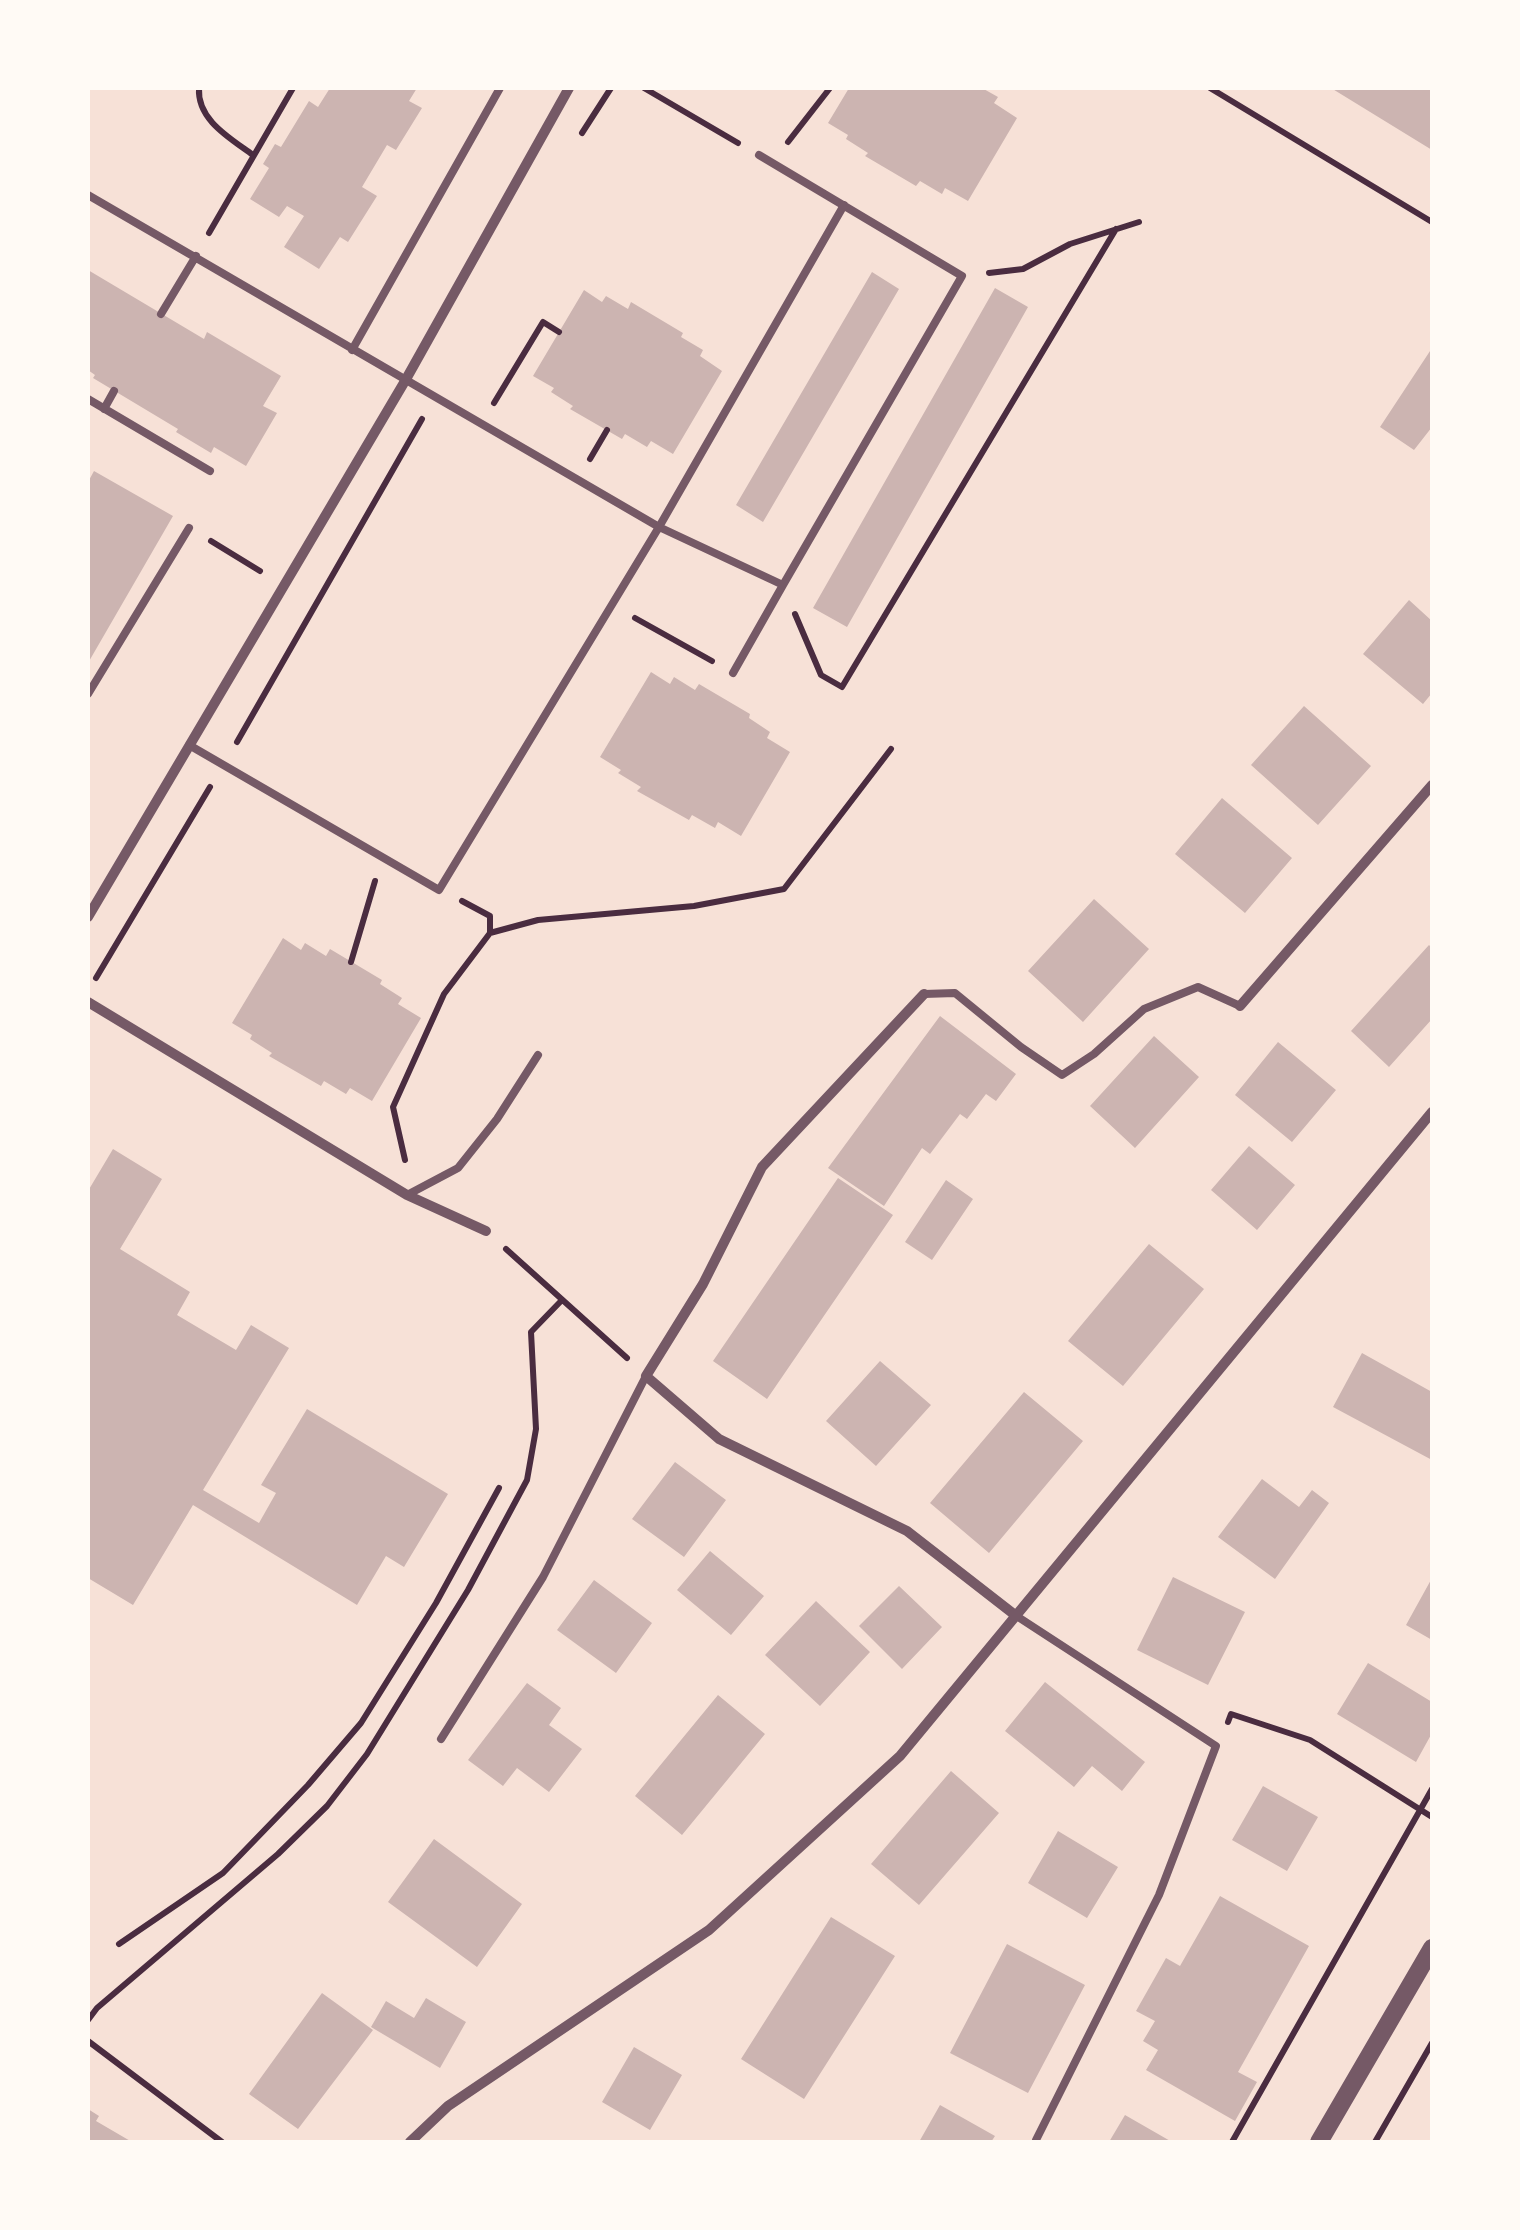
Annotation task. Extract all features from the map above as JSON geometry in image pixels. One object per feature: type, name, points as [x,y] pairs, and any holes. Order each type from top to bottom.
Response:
[{"type":"street","points":[[88,916],[405,381],[568,88]]},
{"type":"street","points":[[1240,1006],[1432,785]]},
{"type":"street","points":[[924,994],[762,1167],[703,1284],[646,1376],[719,1438],[907,1531],[1015,1615]]},
{"type":"street","points":[[88,1002],[407,1196],[486,1231]]},
{"type":"street","points":[[410,2142],[448,2106],[709,1930],[900,1756],[1432,1112]]},
{"type":"street","points":[[1319,2142],[1432,1948]]},
{"type":"lane","points":[[352,350],[500,88]]},
{"type":"lane","points":[[733,673],[962,276],[759,155]]},
{"type":"lane","points":[[88,194],[659,527],[783,585]]},
{"type":"lane","points":[[189,745],[440,890],[659,527],[844,206]]},
{"type":"lane","points":[[162,314],[196,256]]},
{"type":"lane","points":[[104,409],[114,391]]},
{"type":"lane","points":[[88,399],[210,471]]},
{"type":"lane","points":[[88,694],[189,528]]},
{"type":"lane","points":[[924,994],[955,993],[1062,1075],[1094,1054],[1144,1009],[1198,987],[1240,1006]]},
{"type":"lane","points":[[407,1196],[458,1168],[497,1119],[538,1055]]},
{"type":"lane","points":[[442,1740],[543,1577],[646,1376]]},
{"type":"lane","points":[[1015,1615],[1216,1746],[1159,1895],[1036,2140]]},
{"type":"path","points":[[199,88],[198,97],[210,123],[253,155]]},
{"type":"path","points":[[196,256],[293,88]]},
{"type":"path","points":[[575,145],[610,88]]},
{"type":"path","points":[[644,88],[743,146]]},
{"type":"path","points":[[772,163],[830,88]]},
{"type":"path","points":[[1210,88],[1432,222]]},
{"type":"path","points":[[962,276],[1023,268],[1070,244],[1139,222]]},
{"type":"path","points":[[783,585],[821,675],[842,687],[1116,230]]},
{"type":"path","points":[[480,426],[542,322],[559,332]]},
{"type":"path","points":[[88,992],[224,765],[433,398]]},
{"type":"path","points":[[189,528],[261,571]]},
{"type":"path","points":[[612,606],[733,673]]},
{"type":"path","points":[[490,933],[538,920],[694,906],[784,888],[891,749]]},
{"type":"path","points":[[351,962],[383,856]]},
{"type":"path","points":[[407,1196],[404,1150],[392,1107],[444,994],[490,933],[490,916]]},
{"type":"path","points":[[486,1231],[646,1376]]},
{"type":"path","points":[[88,2020],[97,2008],[278,1854],[327,1806],[367,1754],[468,1590],[528,1480],[536,1429],[531,1332],[562,1300]]},
{"type":"path","points":[[118,1944],[222,1874],[361,1723],[436,1602],[499,1488]]},
{"type":"path","points":[[1258,1723],[1310,1740],[1432,1816]]},
{"type":"path","points":[[1232,2142],[1432,1790]]},
{"type":"path","points":[[88,2041],[222,2142]]},
{"type":"path","points":[[1375,2142],[1432,2043]]},
{"type":"building","points":[[330,88],[417,88],[409,101],[422,108],[396,150],[387,145],[362,187],[377,196],[348,242],[340,237],[319,269],[284,247],[304,216],[287,206],[279,217],[250,199],[269,168],[263,164],[275,144],[281,147],[309,101],[318,107]]},
{"type":"building","points":[[849,88],[982,88],[998,97],[994,103],[1017,118],[968,201],[945,188],[942,194],[920,181],[916,186],[865,156],[868,153],[846,139],[848,135],[828,123]]},
{"type":"building","points":[[1331,88],[1432,88],[1432,150]]},
{"type":"building","points":[[88,270],[204,339],[207,332],[281,376],[263,406],[277,413],[246,466],[214,447],[211,453],[93,378],[95,375],[88,370]]},
{"type":"building","points":[[872,272],[899,289],[763,522],[736,505]]},
{"type":"building","points":[[995,288],[1028,307],[847,627],[813,608]]},
{"type":"building","points":[[584,290],[602,302],[606,296],[628,309],[631,302],[683,333],[681,337],[703,350],[700,356],[722,371],[673,454],[651,441],[647,447],[625,434],[622,439],[570,409],[573,406],[551,392],[554,388],[533,376]]},
{"type":"building","points":[[1432,348],[1432,427],[1414,450],[1380,427]]},
{"type":"building","points":[[94,471],[173,516],[88,663],[88,482]]},
{"type":"building","points":[[1409,600],[1432,621],[1432,693],[1423,704],[1363,654]]},
{"type":"building","points":[[651,672],[670,684],[674,677],[695,690],[699,684],[750,714],[749,718],[770,732],[767,738],[790,752],[741,836],[718,822],[715,828],[692,815],[689,820],[637,791],[641,787],[600,757]]},
{"type":"building","points":[[1304,706],[1371,766],[1318,825],[1251,765]]},
{"type":"building","points":[[1222,798],[1292,858],[1245,913],[1175,854]]},
{"type":"building","points":[[1094,899],[1149,949],[1083,1022],[1028,971]]},
{"type":"building","points":[[283,938],[301,950],[305,943],[326,956],[330,949],[382,980],[380,984],[402,998],[398,1004],[421,1018],[372,1101],[350,1088],[346,1094],[324,1081],[321,1086],[269,1056],[272,1053],[250,1039],[252,1035],[232,1023]]},
{"type":"building","points":[[1429,945],[1432,1019],[1389,1067],[1351,1031]]},
{"type":"building","points":[[940,1016],[1016,1074],[996,1101],[986,1094],[967,1119],[960,1114],[930,1154],[922,1148],[884,1206],[828,1168]]},
{"type":"building","points":[[1154,1036],[1199,1077],[1135,1148],[1090,1106]]},
{"type":"building","points":[[1278,1042],[1336,1090],[1292,1142],[1235,1095]]},
{"type":"building","points":[[1249,1146],[1295,1185],[1257,1230],[1211,1190]]},
{"type":"building","points":[[113,1149],[162,1179],[120,1249],[190,1292],[177,1315],[236,1350],[251,1325],[289,1348],[203,1490],[259,1523],[276,1493],[261,1485],[307,1409],[448,1494],[404,1567],[386,1556],[357,1605],[193,1505],[133,1605],[88,1578],[88,1191]]},
{"type":"building","points":[[838,1178],[893,1215],[767,1399],[713,1361]]},
{"type":"building","points":[[946,1180],[973,1199],[932,1260],[905,1242]]},
{"type":"building","points":[[1149,1244],[1204,1289],[1123,1386],[1068,1341]]},
{"type":"building","points":[[1362,1353],[1432,1392],[1432,1460],[1333,1407]]},
{"type":"building","points":[[880,1361],[931,1405],[876,1466],[826,1421]]},
{"type":"building","points":[[1024,1392],[1083,1441],[989,1553],[930,1503]]},
{"type":"building","points":[[675,1462],[726,1500],[684,1557],[632,1519]]},
{"type":"building","points":[[1262,1479],[1299,1507],[1312,1490],[1329,1503],[1275,1579],[1218,1537]]},
{"type":"building","points":[[710,1551],[764,1596],[731,1635],[677,1590]]},
{"type":"building","points":[[1173,1577],[1245,1612],[1208,1685],[1137,1650]]},
{"type":"building","points":[[1432,1578],[1432,1640],[1406,1625]]},
{"type":"building","points":[[594,1580],[652,1623],[616,1673],[557,1630]]},
{"type":"building","points":[[899,1586],[942,1627],[902,1669],[859,1626]]},
{"type":"building","points":[[816,1601],[870,1652],[820,1706],[765,1655]]},
{"type":"building","points":[[1368,1663],[1432,1702],[1432,1733],[1416,1762],[1337,1714]]},
{"type":"building","points":[[1045,1682],[1145,1762],[1122,1791],[1092,1766],[1074,1787],[1005,1731]]},
{"type":"building","points":[[527,1683],[561,1708],[549,1725],[582,1749],[549,1792],[517,1768],[503,1786],[468,1760]]},
{"type":"building","points":[[718,1695],[765,1734],[682,1835],[635,1796]]},
{"type":"building","points":[[951,1771],[999,1813],[919,1905],[871,1864]]},
{"type":"building","points":[[1263,1786],[1318,1817],[1287,1871],[1232,1840]]},
{"type":"building","points":[[1058,1831],[1118,1867],[1087,1918],[1028,1883]]},
{"type":"building","points":[[434,1839],[522,1904],[477,1967],[388,1902]]},
{"type":"building","points":[[1220,1896],[1309,1946],[1238,2072],[1257,2082],[1235,2121],[1146,2070],[1158,2050],[1143,2041],[1155,2021],[1136,2011],[1166,1958],[1180,1966]]},
{"type":"building","points":[[831,1917],[895,1956],[804,2099],[741,2059]]},
{"type":"building","points":[[1007,1944],[1085,1985],[1028,2093],[950,2053]]},
{"type":"building","points":[[322,1993],[373,2030],[298,2129],[249,2094]]},
{"type":"building","points":[[426,1998],[466,2022],[440,2068],[371,2027],[386,2001],[414,2018]]},
{"type":"building","points":[[634,2047],[682,2075],[650,2130],[602,2102]]},
{"type":"building","points":[[940,2105],[995,2136],[991,2142],[919,2142]]},
{"type":"building","points":[[88,2109],[99,2116],[96,2121],[132,2142],[88,2142]]},
{"type":"building","points":[[1125,2115],[1172,2142],[1109,2142]]}]
